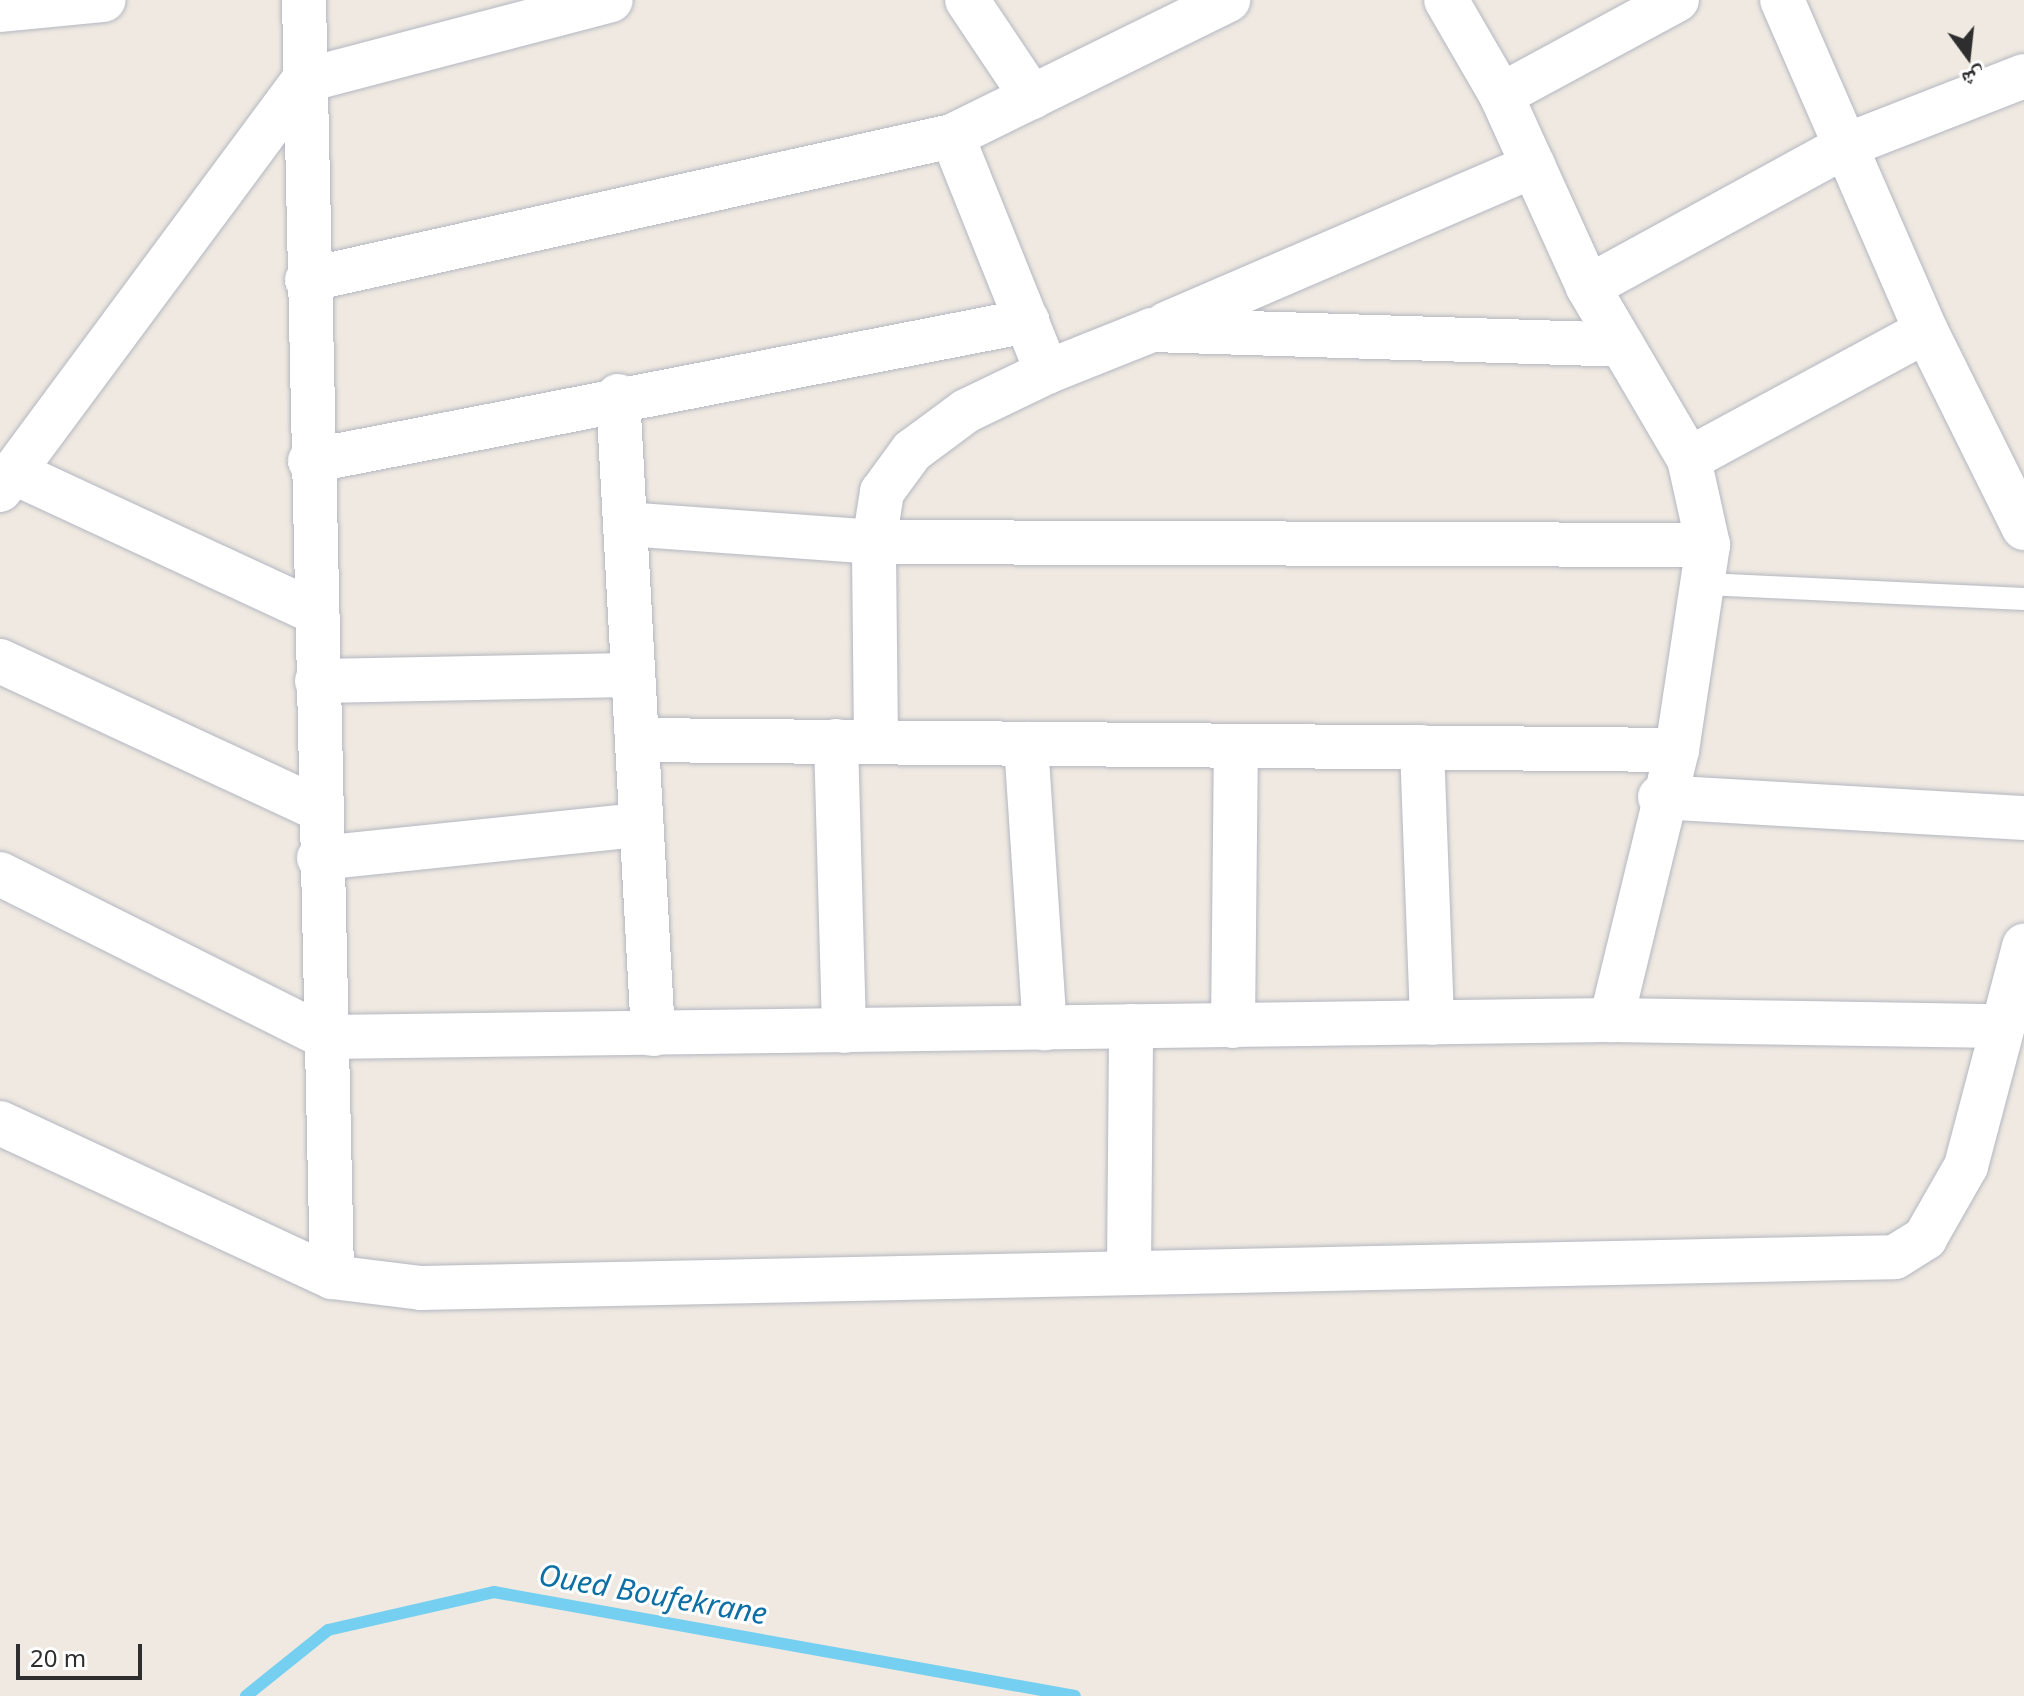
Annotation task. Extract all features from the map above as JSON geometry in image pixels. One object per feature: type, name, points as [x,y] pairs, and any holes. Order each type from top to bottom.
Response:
[{"type":"street","points":[[0,10],[104,0]]},
{"type":"street","points":[[304,0],[317,808],[332,1277]]},
{"type":"street","points":[[314,612],[7,481],[303,81],[611,0]]},
{"type":"street","points":[[967,0],[1032,97]]},
{"type":"street","points":[[307,280],[952,136],[1228,0]]},
{"type":"street","points":[[1446,0],[1501,95],[1588,287],[1689,459],[1707,564],[1677,750],[1660,797],[1611,1020]]},
{"type":"street","points":[[1501,95],[1677,0]]},
{"type":"street","points":[[1782,0],[1926,331],[2024,528]]},
{"type":"street","points":[[1588,287],[1847,145],[2024,76]]},
{"type":"street","points":[[952,136],[1047,372]]},
{"type":"street","points":[[844,1031],[856,742],[874,542],[882,492],[912,451],[966,411],[1047,372],[1533,166]]},
{"type":"street","points":[[310,461],[618,396],[1027,321]]},
{"type":"street","points":[[1152,330],[1622,345]]},
{"type":"street","points":[[1689,459],[1926,331]]},
{"type":"street","points":[[618,396],[653,1034]]},
{"type":"street","points":[[625,524],[874,542],[1707,564]]},
{"type":"street","points":[[0,661],[317,808]]},
{"type":"street","points":[[317,681],[633,675]]},
{"type":"street","points":[[637,740],[1677,750]]},
{"type":"street","points":[[1026,744],[1045,1028]]},
{"type":"street","points":[[1233,1026],[1236,746]]},
{"type":"street","points":[[1422,747],[1432,1023]]},
{"type":"street","points":[[1660,797],[2024,818]]},
{"type":"street","points":[[319,858],[641,825]]},
{"type":"street","points":[[0,874],[326,1037],[1611,1020],[2001,1026]]},
{"type":"street","points":[[0,1123],[332,1277],[421,1288],[1129,1269],[1895,1257],[1925,1238],[1946,1211],[1966,1166],[2024,946]]},
{"type":"street","points":[[1129,1269],[1131,1026]]},
{"type":"lane","points":[[1707,564],[2024,599]]},
{"type":"waterway","name":"Oued Boufekrane","points":[[246,1696],[328,1630],[494,1592],[1075,1696]]}]
